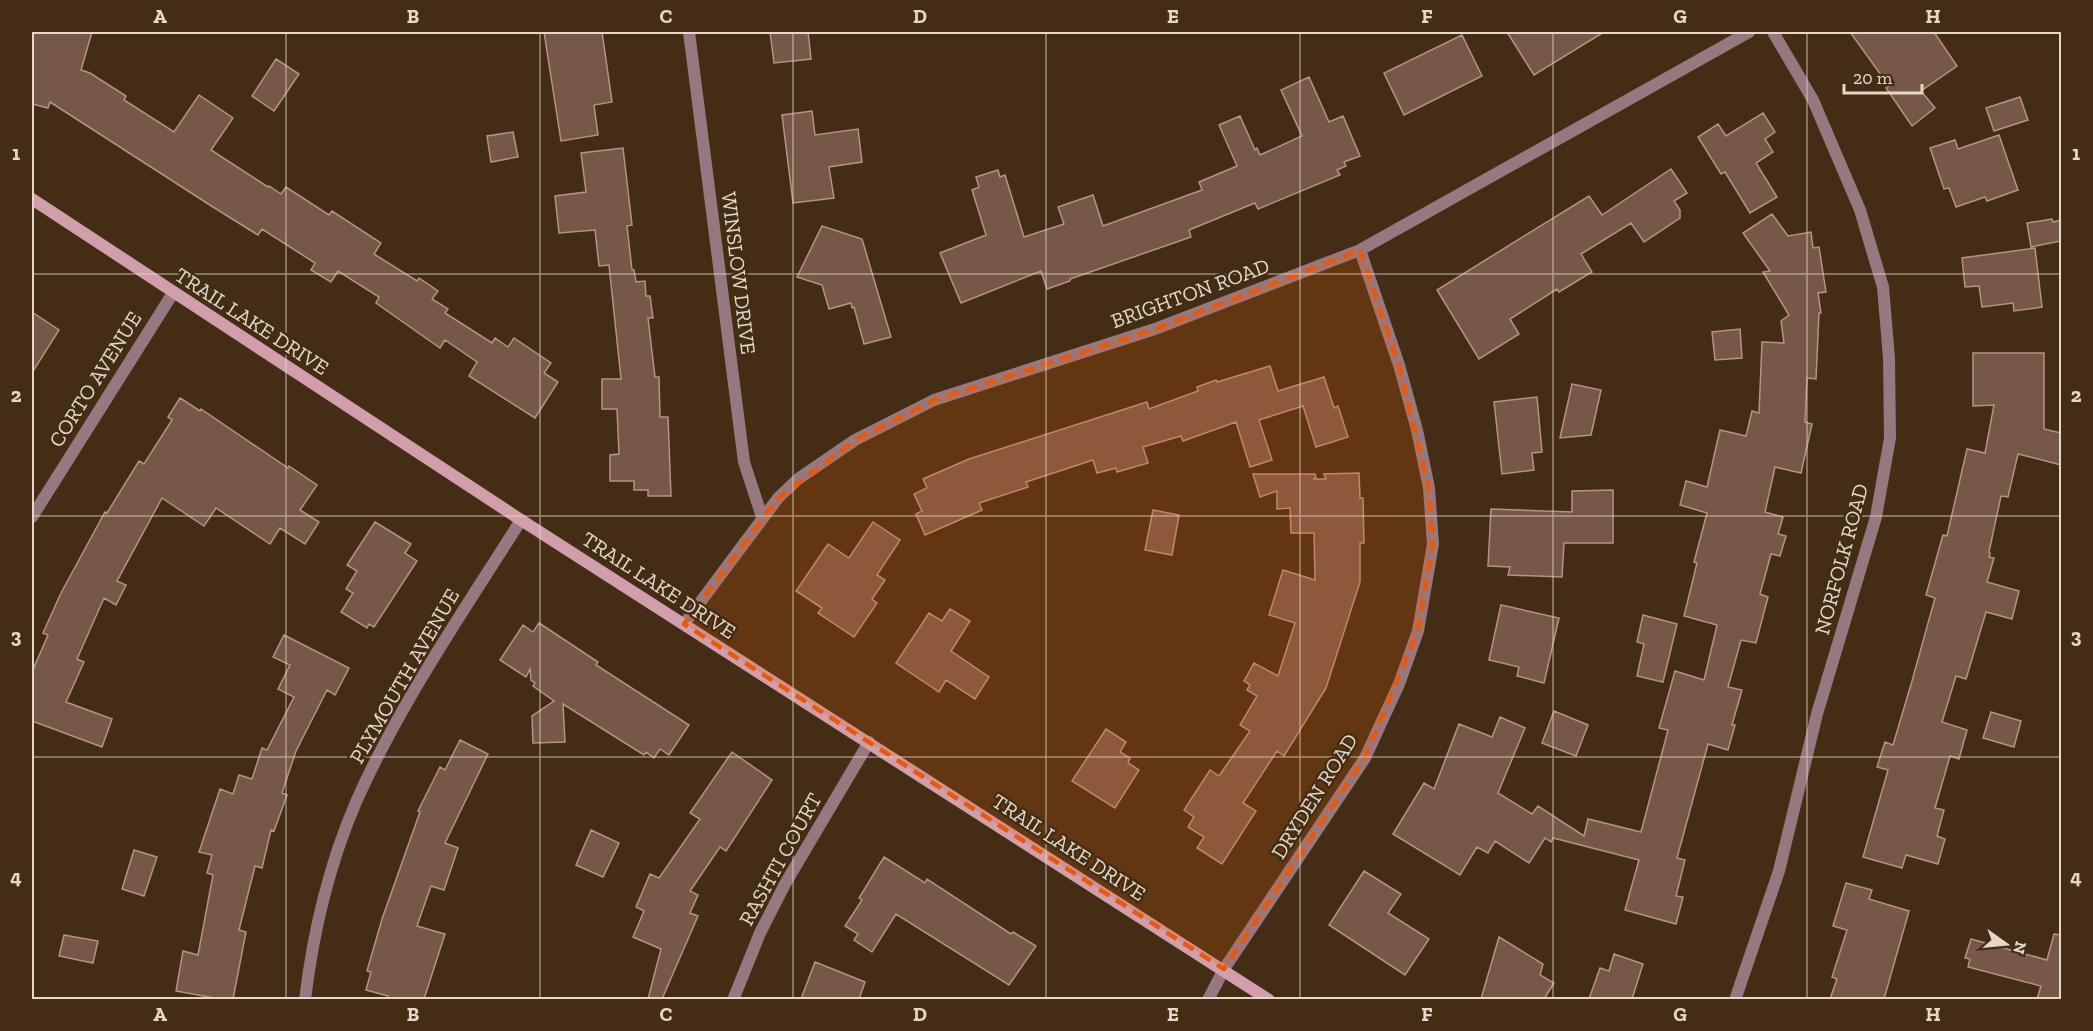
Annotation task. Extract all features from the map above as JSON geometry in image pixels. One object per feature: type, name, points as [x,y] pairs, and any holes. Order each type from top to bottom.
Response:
[{"type":"street","name":"WINSLOW DRIVE","points":[[689,32],[744,462],[762,518]]},
{"type":"street","name":"BRIGHTON ROAD","points":[[684,624],[778,498],[798,479],[855,440],[934,400],[1155,328],[1360,250],[1749,32]]},
{"type":"street","name":"NORFOLK ROAD","points":[[1736,999],[1779,871],[1817,714],[1876,517],[1890,438],[1889,358],[1883,287],[1860,210],[1813,100],[1773,32]]},
{"type":"street","name":"TRAIL LAKE DRIVE","points":[[32,199],[521,520],[1269,999]]},
{"type":"street","name":"DRYDEN ROAD","points":[[1208,999],[1224,969],[1365,758],[1399,684],[1418,631],[1433,544],[1429,488],[1417,430],[1399,364],[1360,250]]},
{"type":"street","name":"CORTO AVENUE","points":[[32,517],[173,293]]},
{"type":"street","name":"PLYMOUTH AVENUE","points":[[304,999],[321,904],[355,804],[399,716],[521,520]]},
{"type":"street","name":"RASHTI COURT","points":[[733,999],[760,933],[785,884],[869,742]]},
{"type":"highlighted area","points":[[1360,250],[1399,365],[1429,488],[1433,544],[1418,631],[1365,758],[1224,969],[684,624],[778,498],[855,440],[934,400],[1155,329]]},
{"type":"building","points":[[32,32],[92,32],[81,70],[90,73],[126,96],[124,100],[174,132],[199,95],[233,118],[211,150],[268,187],[281,194],[286,187],[329,215],[332,211],[381,243],[374,254],[417,281],[419,278],[438,291],[432,299],[448,309],[445,313],[492,343],[495,338],[508,347],[514,338],[551,363],[544,373],[558,382],[535,418],[469,376],[477,362],[445,340],[440,348],[376,303],[379,297],[338,271],[331,282],[311,270],[315,263],[262,229],[258,235],[50,102],[48,108],[32,104]]},
{"type":"building","points":[[544,32],[602,32],[612,102],[594,105],[598,135],[561,141]]},
{"type":"building","points":[[770,32],[808,32],[811,59],[774,63]]},
{"type":"building","points":[[1507,32],[1604,32],[1534,75]]},
{"type":"building","points":[[1850,32],[1934,32],[1957,66],[1921,91],[1935,108],[1912,126],[1886,88],[1889,86]]},
{"type":"building","points":[[1462,35],[1482,76],[1404,115],[1384,73]]},
{"type":"building","points":[[276,59],[299,74],[274,111],[252,96]]},
{"type":"building","points":[[1309,77],[1329,122],[1343,116],[1360,156],[1344,162],[1346,166],[1337,170],[1340,175],[1258,209],[1255,203],[1189,230],[1191,237],[1047,289],[1041,271],[961,303],[940,253],[986,235],[972,190],[979,187],[976,177],[998,170],[1000,177],[1005,175],[1024,237],[1064,224],[1058,207],[1093,195],[1103,226],[1202,190],[1199,182],[1237,166],[1219,125],[1240,116],[1255,150],[1257,148],[1260,155],[1302,136],[1281,90]]},
{"type":"building","points":[[2020,97],[2028,120],[1994,131],[1986,108]]},
{"type":"building","points":[[812,111],[815,135],[858,129],[862,162],[829,167],[834,198],[793,203],[782,115]]},
{"type":"building","points":[[1763,113],[1775,132],[1765,139],[1773,152],[1756,163],[1777,197],[1750,213],[1725,172],[1721,174],[1698,137],[1718,124],[1726,136]]},
{"type":"building","points":[[513,132],[518,157],[491,162],[487,136]]},
{"type":"building","points":[[1999,135],[2018,190],[1987,201],[1985,197],[1956,207],[1949,188],[1944,189],[1930,148],[1955,140],[1958,149]]},
{"type":"building","points":[[623,148],[632,225],[627,226],[632,270],[634,270],[636,282],[645,281],[646,296],[650,296],[653,318],[648,318],[655,377],[659,377],[660,417],[668,417],[671,496],[648,496],[648,490],[634,490],[634,481],[610,481],[610,455],[619,454],[617,409],[602,409],[602,379],[621,379],[609,265],[599,266],[595,230],[559,233],[555,196],[586,192],[581,153]]},
{"type":"building","points":[[1671,169],[1687,193],[1674,201],[1680,210],[1680,218],[1644,242],[1631,223],[1581,254],[1592,272],[1559,292],[1557,289],[1510,319],[1519,334],[1479,359],[1437,290],[1589,196],[1602,215]]},
{"type":"building","points":[[1772,214],[1788,236],[1811,232],[1813,248],[1819,247],[1826,292],[1818,293],[1821,313],[1819,313],[1816,379],[1807,378],[1805,422],[1812,424],[1801,473],[1775,467],[1765,512],[1783,517],[1778,534],[1786,536],[1780,556],[1771,554],[1760,594],[1768,597],[1756,643],[1741,640],[1728,687],[1742,690],[1728,750],[1708,744],[1677,858],[1685,860],[1676,896],[1683,897],[1676,924],[1625,910],[1639,860],[1553,838],[1551,842],[1545,838],[1529,863],[1495,841],[1488,853],[1477,847],[1460,875],[1393,834],[1424,783],[1434,789],[1459,724],[1492,737],[1500,717],[1525,728],[1498,793],[1532,814],[1538,806],[1584,836],[1588,819],[1641,832],[1668,730],[1659,728],[1675,671],[1704,680],[1717,625],[1684,616],[1697,563],[1694,562],[1707,513],[1680,505],[1686,481],[1707,487],[1720,430],[1746,436],[1752,411],[1759,413],[1762,342],[1784,343],[1781,321],[1789,315],[1763,272],[1770,271],[1743,233]]},
{"type":"building","points":[[2052,219],[2053,222],[2061,220],[2061,241],[2031,247],[2027,223]]},
{"type":"building","points":[[822,226],[862,239],[891,337],[864,344],[851,303],[829,309],[822,285],[797,277]]},
{"type":"building","points":[[2035,248],[2042,307],[2014,311],[2013,303],[1982,307],[1979,286],[1965,287],[1962,258]]},
{"type":"building","points":[[32,312],[59,330],[32,373]]},
{"type":"building","points":[[1740,329],[1742,358],[1715,360],[1712,332]]},
{"type":"building","points":[[1973,353],[2044,353],[2044,429],[2061,433],[2061,465],[2018,454],[2008,497],[2001,496],[1989,552],[1989,557],[1994,558],[1987,582],[2019,591],[2012,619],[1986,612],[1966,679],[1956,676],[1942,722],[1967,730],[1959,759],[1950,756],[1935,808],[1944,810],[1937,836],[1945,839],[1938,864],[1906,855],[1902,868],[1863,857],[1888,770],[1877,767],[1885,742],[1893,745],[1912,681],[1935,598],[1926,595],[1943,535],[1947,536],[1967,449],[1985,453],[1994,405],[1973,406]]},
{"type":"building","points":[[1270,366],[1278,391],[1324,377],[1334,408],[1338,406],[1348,437],[1316,447],[1303,406],[1259,420],[1272,460],[1250,467],[1236,422],[1183,441],[1181,436],[1143,447],[1148,463],[1117,472],[1116,468],[1097,473],[1093,460],[1026,482],[1028,487],[979,503],[982,510],[925,535],[916,514],[922,511],[914,494],[927,488],[923,479],[969,459],[1147,402],[1149,409],[1198,391],[1197,387],[1216,380],[1217,382]]},
{"type":"building","points":[[1572,384],[1601,390],[1591,435],[1560,438]]},
{"type":"building","points":[[1537,397],[1542,452],[1532,453],[1534,470],[1502,474],[1494,402]]},
{"type":"building","points":[[180,398],[200,411],[201,409],[317,485],[300,510],[319,522],[305,544],[280,528],[270,544],[216,508],[204,526],[162,498],[117,581],[126,585],[116,605],[104,598],[77,659],[84,662],[66,702],[112,719],[102,747],[32,721],[32,672],[48,635],[43,633],[61,593],[105,512],[107,513],[139,461],[144,464],[172,420],[168,417]]},
{"type":"building","points":[[1359,473],[1360,498],[1363,498],[1364,543],[1360,543],[1360,582],[1326,688],[1284,756],[1277,751],[1243,803],[1256,811],[1222,864],[1197,848],[1204,837],[1188,827],[1194,817],[1184,810],[1210,770],[1219,776],[1250,731],[1240,725],[1257,696],[1247,690],[1250,685],[1244,681],[1254,663],[1278,676],[1295,623],[1269,615],[1283,570],[1315,580],[1314,533],[1291,533],[1290,508],[1277,509],[1277,491],[1260,497],[1253,474],[1315,474],[1316,478],[1313,479],[1326,479],[1324,474]]},
{"type":"building","points":[[1613,490],[1613,543],[1564,543],[1562,577],[1508,575],[1510,567],[1488,566],[1491,509],[1572,512],[1572,491]]},
{"type":"building","points":[[1153,510],[1179,515],[1172,555],[1145,550]]},
{"type":"building","points":[[375,522],[411,544],[405,553],[417,561],[374,627],[369,624],[367,628],[341,612],[353,593],[346,589],[357,571],[347,565]]},
{"type":"building","points":[[873,522],[900,540],[877,575],[885,580],[872,599],[877,603],[854,637],[818,613],[822,608],[796,591],[828,544],[849,558]]},
{"type":"building","points":[[1501,605],[1559,618],[1544,683],[1517,676],[1519,667],[1489,660]]},
{"type":"building","points":[[950,609],[970,621],[951,651],[989,677],[975,699],[946,680],[939,692],[896,663],[929,613],[942,621]]},
{"type":"building","points":[[1643,615],[1677,624],[1663,682],[1637,676],[1644,644],[1637,642]]},
{"type":"building","points":[[539,623],[598,662],[596,665],[689,725],[669,755],[660,749],[654,758],[646,752],[644,755],[563,704],[565,742],[533,743],[532,716],[554,701],[533,686],[535,683],[531,680],[530,669],[526,677],[500,660],[523,625],[533,632]]},
{"type":"building","points":[[284,635],[349,668],[335,695],[327,690],[296,751],[282,793],[287,795],[274,831],[271,830],[262,868],[255,866],[239,930],[246,932],[233,999],[220,999],[176,991],[183,951],[198,955],[213,875],[207,873],[212,855],[199,852],[220,789],[233,794],[239,775],[252,779],[262,748],[267,750],[294,697],[278,689],[290,665],[273,657]]},
{"type":"building","points":[[1554,711],[1588,725],[1576,756],[1542,743]]},
{"type":"building","points":[[1991,712],[2021,721],[2014,747],[1983,738]]},
{"type":"building","points":[[1106,729],[1126,742],[1120,752],[1130,758],[1128,763],[1139,770],[1115,808],[1072,781]]},
{"type":"building","points":[[460,740],[488,754],[445,843],[458,848],[444,890],[431,886],[417,926],[445,934],[424,999],[387,999],[388,996],[366,990],[371,972],[367,971],[382,919],[420,812],[418,811],[440,767],[445,770]]},
{"type":"building","points":[[732,752],[772,780],[726,851],[720,847],[690,891],[698,895],[690,913],[698,916],[662,999],[648,999],[661,949],[633,937],[644,911],[636,907],[650,874],[659,878],[700,819],[690,813]]},
{"type":"building","points":[[591,830],[619,843],[603,877],[576,865]]},
{"type":"building","points":[[134,850],[157,857],[144,896],[122,889]]},
{"type":"building","points":[[884,857],[925,883],[927,879],[1011,934],[1013,932],[1036,946],[1009,985],[896,914],[872,952],[854,940],[858,934],[845,926],[862,900],[859,898]]},
{"type":"building","points":[[1364,871],[1401,894],[1388,913],[1429,939],[1405,975],[1329,925]]},
{"type":"building","points":[[1846,883],[1872,890],[1869,899],[1909,911],[1884,999],[1830,999],[1837,979],[1832,977],[1847,930],[1833,926]]},
{"type":"building","points":[[2054,934],[2061,935],[2061,999],[2037,999],[2041,986],[1968,967],[1970,959],[1965,958],[1971,939],[2047,960]]},
{"type":"building","points":[[64,935],[98,941],[93,963],[59,956]]},
{"type":"building","points":[[1499,937],[1543,964],[1540,975],[1554,983],[1544,999],[1481,999]]},
{"type":"building","points":[[1614,954],[1643,964],[1632,999],[1589,999],[1600,968],[1609,971]]},
{"type":"building","points":[[815,962],[865,982],[859,999],[801,999]]}]
